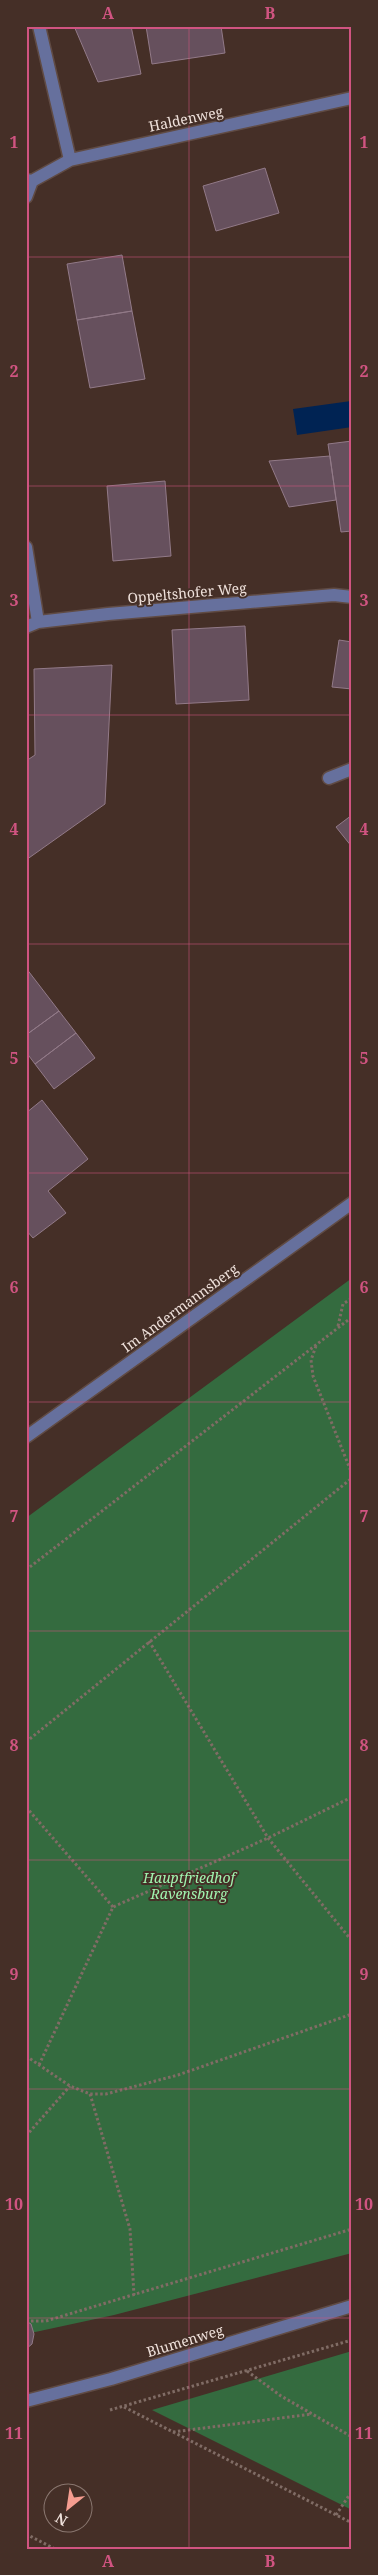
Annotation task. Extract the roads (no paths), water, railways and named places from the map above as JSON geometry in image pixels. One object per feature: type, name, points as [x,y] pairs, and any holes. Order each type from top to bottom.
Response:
[{"type":"street","points":[[40,26],[70,160]]},
{"type":"street","name":"Haldenweg","points":[[26,197],[29,180],[70,160],[352,98]]},
{"type":"street","points":[[26,547],[32,625]]},
{"type":"street","name":"Oppeltshofer Weg","points":[[32,625],[324,596],[352,596]]},
{"type":"street","points":[[329,778],[352,769]]},
{"type":"street","name":"Im Andermannsberg","points":[[26,1437],[352,1204]]},
{"type":"street","name":"Blumenweg","points":[[26,2401],[111,2379],[352,2306]]},
{"type":"water","points":[[351,401],[352,427],[297,435],[293,409]]},
{"type":"park label","name":"Hauptfriedhof Ravensburg","points":[[189,1886]]}]
